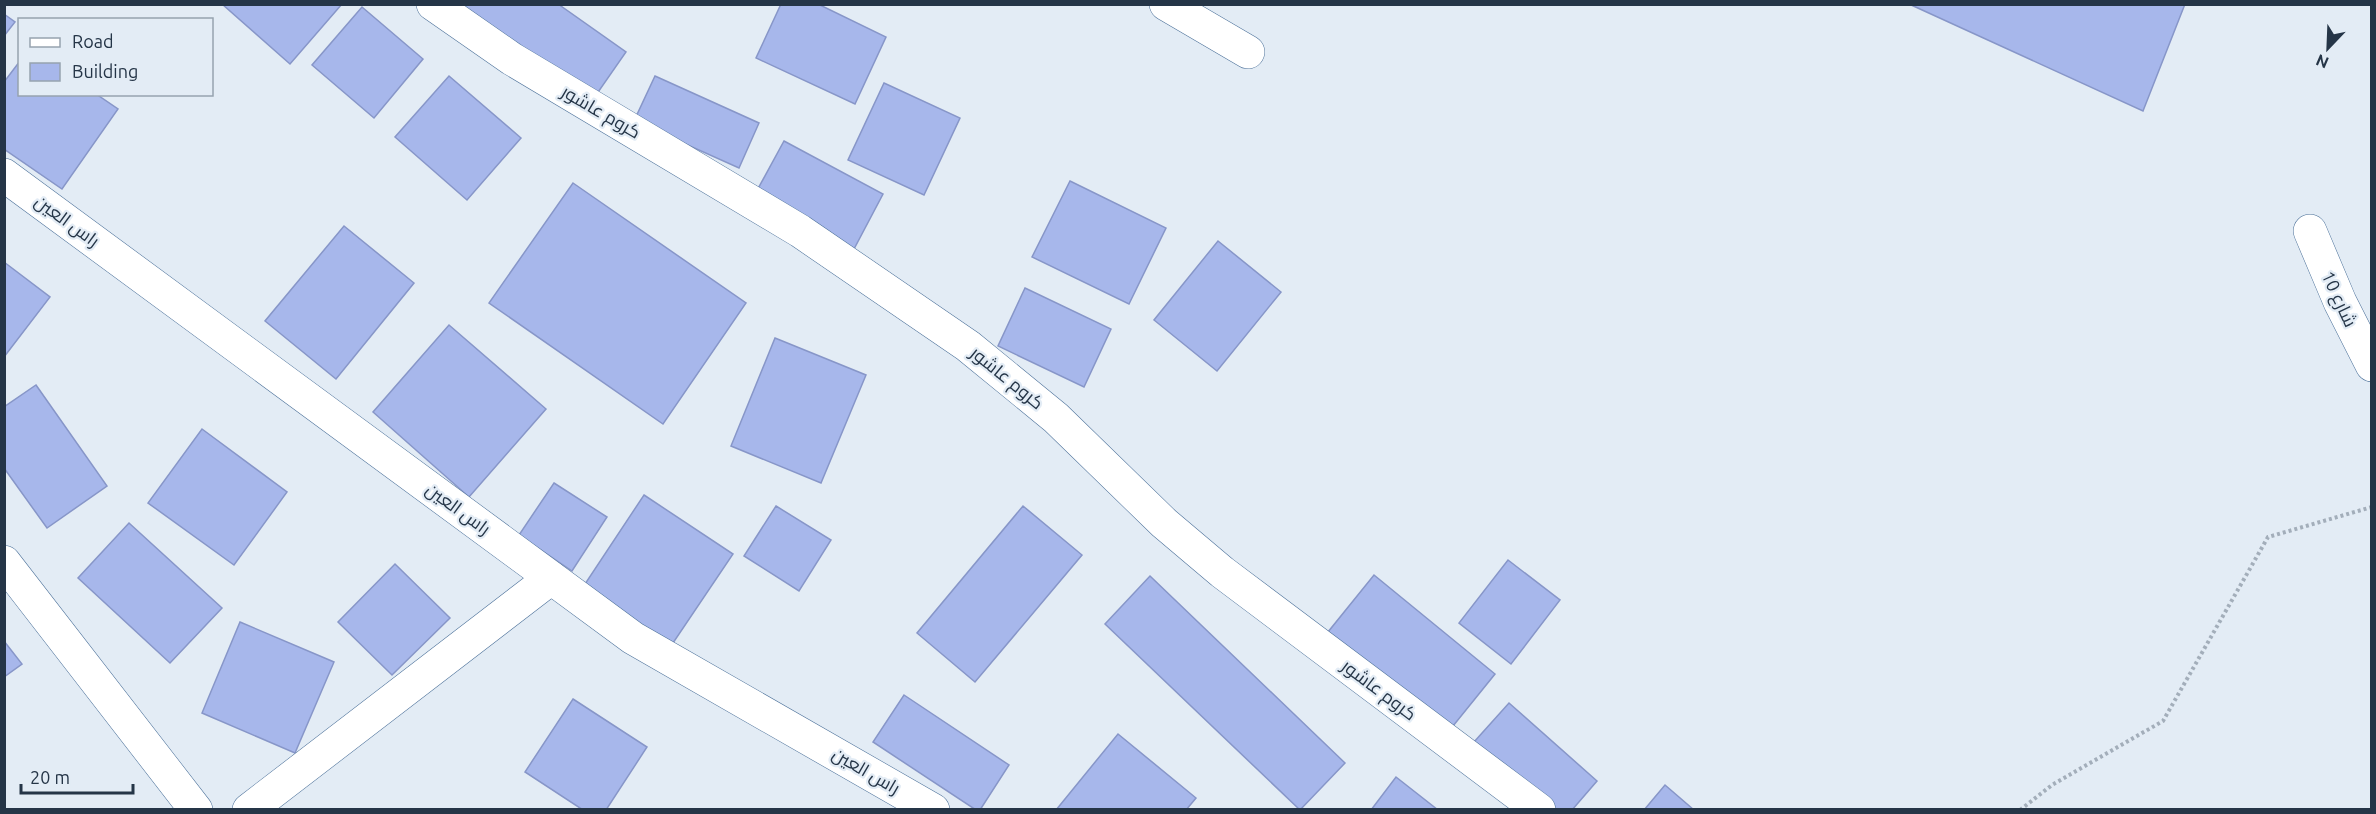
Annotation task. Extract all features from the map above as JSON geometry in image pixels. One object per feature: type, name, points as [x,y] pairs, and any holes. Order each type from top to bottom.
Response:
[{"type":"street","name":"كروم عاشور","points":[[433,4],[512,59],[800,231],[968,346],[1056,418],[1164,523],[1222,572],[1539,810]]},
{"type":"street","points":[[1166,4],[1248,52]]},
{"type":"street","name":"راس العين","points":[[4,175],[633,638],[933,810]]},
{"type":"street","name":"شارع 10","points":[[2310,231],[2340,302],[2372,365]]},
{"type":"street","points":[[4,562],[196,810]]},
{"type":"street","points":[[249,810],[551,578]]},
{"type":"path","points":[[2020,810],[2052,785],[2163,721],[2268,537],[2372,507]]},
{"type":"building","points":[[222,4],[342,4],[290,64]]},
{"type":"building","points":[[461,4],[558,4],[626,52],[594,98]]},
{"type":"building","points":[[781,4],[818,4],[886,37],[855,104],[756,58]]},
{"type":"building","points":[[1909,4],[2185,4],[2143,111]]},
{"type":"building","points":[[362,7],[423,59],[374,118],[312,65]]},
{"type":"building","points":[[4,14],[15,22],[4,36]]},
{"type":"building","points":[[18,64],[18,96],[99,96],[118,109],[62,189],[4,149],[4,82]]},
{"type":"building","points":[[449,76],[521,138],[467,200],[395,137]]},
{"type":"building","points":[[655,76],[759,123],[739,168],[634,121]]},
{"type":"building","points":[[884,83],[960,118],[924,195],[848,160]]},
{"type":"building","points":[[784,141],[883,194],[854,249],[754,196]]},
{"type":"building","points":[[1070,181],[1166,228],[1129,304],[1032,257]]},
{"type":"building","points":[[573,183],[746,303],[663,424],[489,303]]},
{"type":"building","points":[[344,226],[414,283],[336,379],[265,321]]},
{"type":"building","points":[[1218,241],[1281,292],[1217,371],[1154,320]]},
{"type":"building","points":[[4,262],[50,297],[4,357]]},
{"type":"building","points":[[1025,288],[1111,329],[1084,387],[998,346]]},
{"type":"building","points":[[449,325],[546,409],[469,497],[373,412]]},
{"type":"building","points":[[775,338],[866,375],[821,483],[731,446]]},
{"type":"building","points":[[36,385],[107,486],[47,528],[4,468],[4,407]]},
{"type":"building","points":[[202,429],[287,492],[234,565],[148,503]]},
{"type":"building","points":[[554,483],[607,517],[572,571],[519,535]]},
{"type":"building","points":[[644,495],[733,554],[671,646],[583,587]]},
{"type":"building","points":[[776,506],[831,540],[799,591],[744,556]]},
{"type":"building","points":[[1023,506],[1082,555],[975,682],[917,633]]},
{"type":"building","points":[[129,523],[222,608],[170,663],[78,578]]},
{"type":"building","points":[[1508,560],[1560,600],[1511,664],[1459,623]]},
{"type":"building","points":[[395,564],[450,618],[392,675],[338,622]]},
{"type":"building","points":[[1374,575],[1495,674],[1449,731],[1328,632]]},
{"type":"building","points":[[1150,576],[1345,763],[1300,810],[1105,624]]},
{"type":"building","points":[[240,622],[334,662],[295,753],[202,713]]},
{"type":"building","points":[[4,641],[22,664],[4,677]]},
{"type":"building","points":[[904,695],[1009,765],[980,810],[976,810],[873,742]]},
{"type":"building","points":[[573,699],[647,747],[606,810],[583,810],[525,772]]},
{"type":"building","points":[[1509,703],[1597,781],[1572,810],[1548,810],[1474,742]]},
{"type":"building","points":[[1118,734],[1196,798],[1186,810],[1056,810]]},
{"type":"building","points":[[1396,777],[1438,810],[1371,810]]},
{"type":"building","points":[[1665,785],[1694,810],[1644,810]]}]
